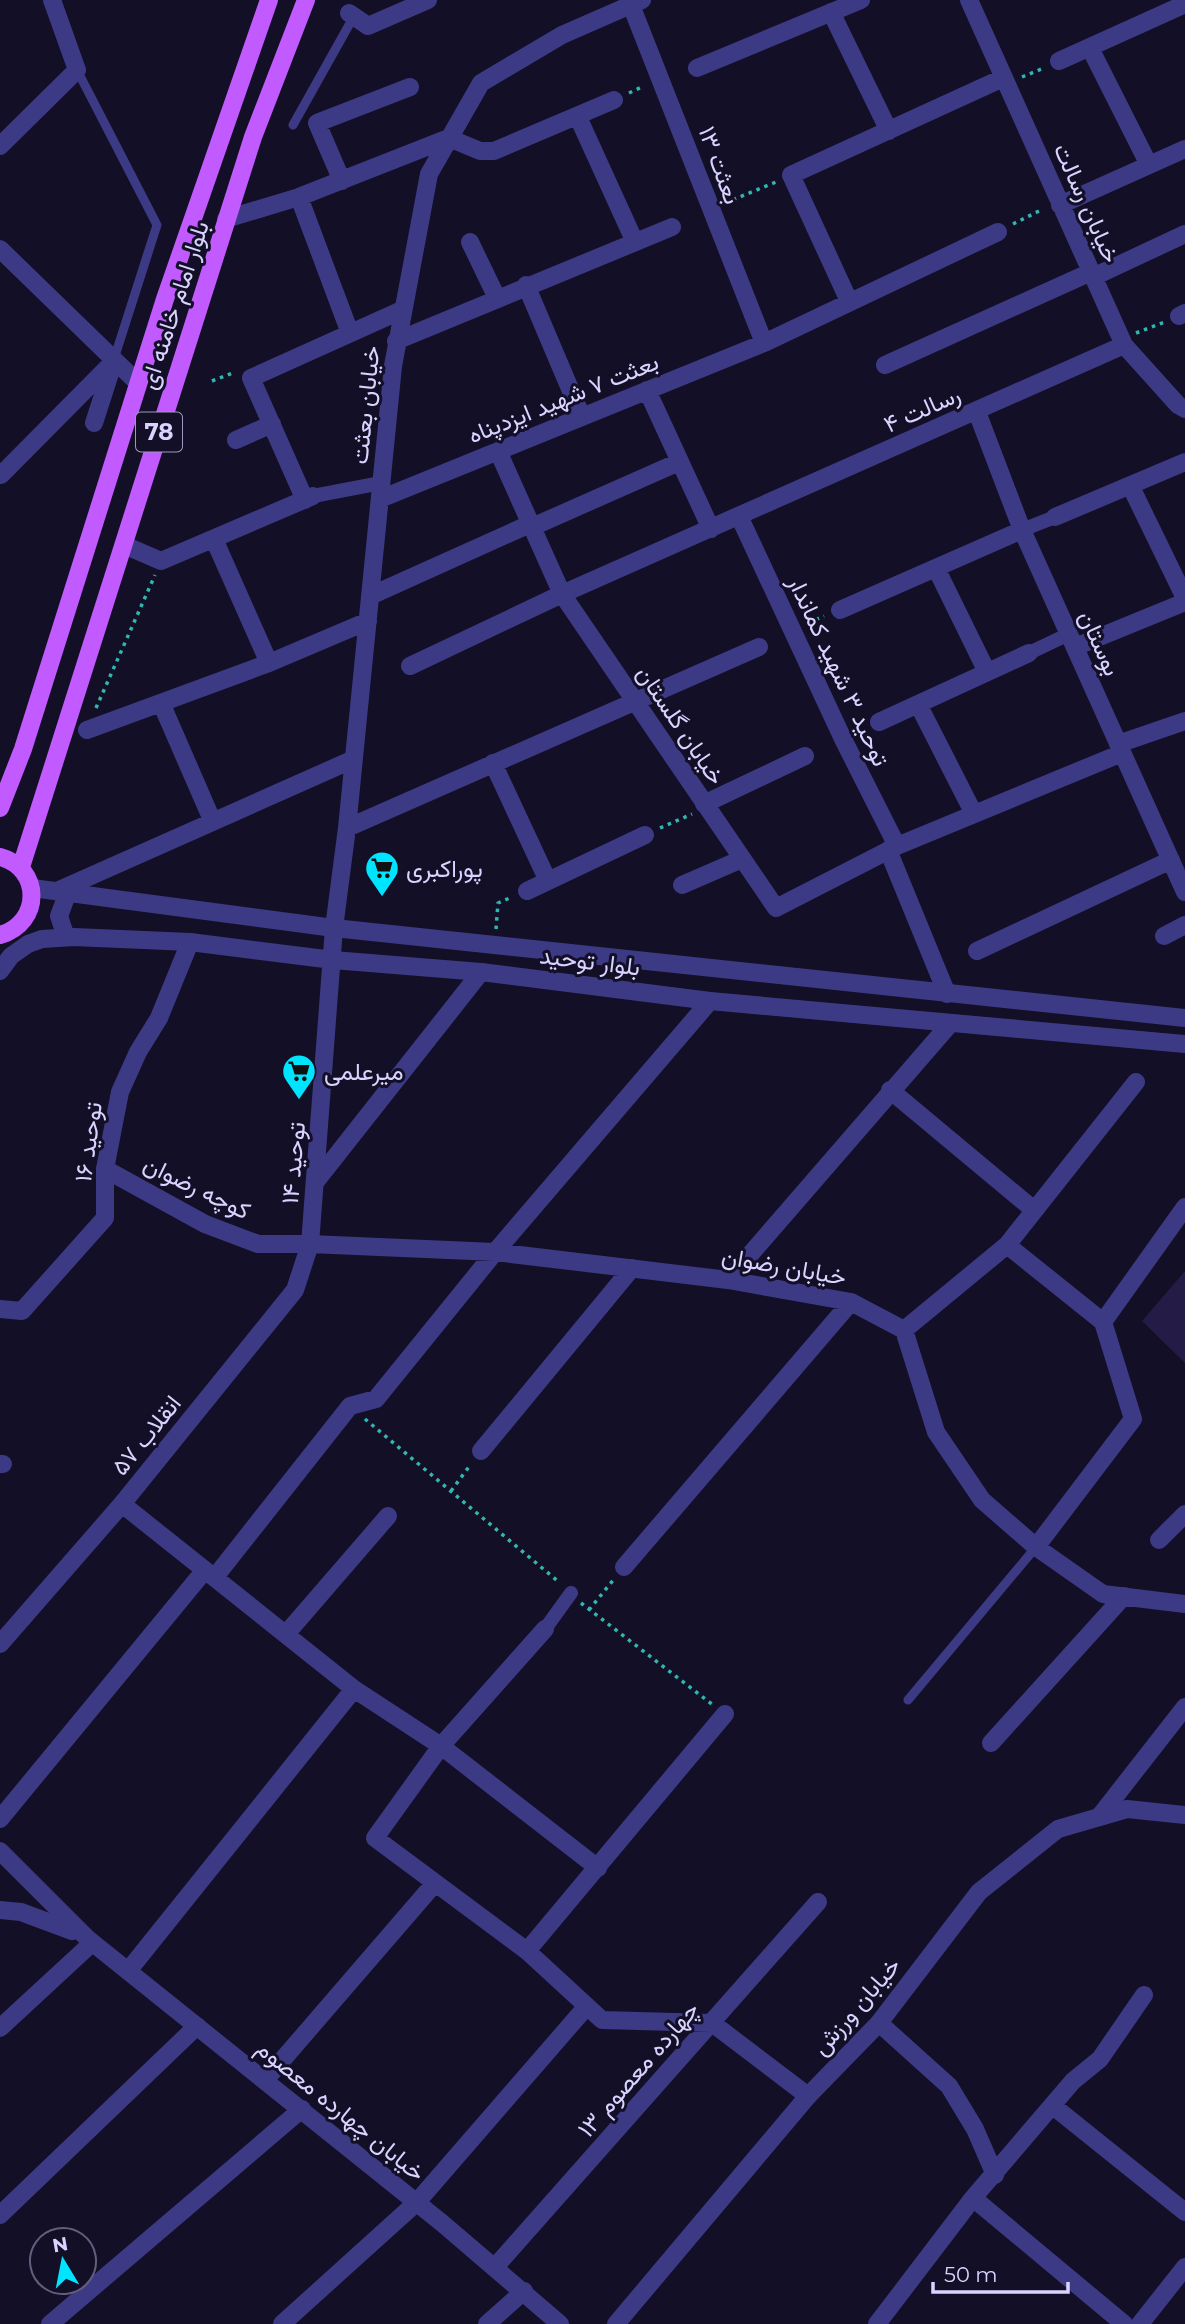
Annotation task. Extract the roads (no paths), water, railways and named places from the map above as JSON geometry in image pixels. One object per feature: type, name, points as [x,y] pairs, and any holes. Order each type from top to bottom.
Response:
[{"type":"main road","name":"بلوار امام خامنه ای","points":[[21,867],[226,219],[279,66],[306,0]]},
{"type":"main road","name":"بلوار امام خامنه ای","points":[[0,808],[23,749],[138,383],[268,1]]},
{"type":"main road","points":[[0,857],[21,867],[32,888],[28,915],[20,925],[1,937]]},
{"type":"street","points":[[0,146],[77,70],[52,0]]},
{"type":"street","points":[[352,15],[368,26],[428,0]]},
{"type":"street","points":[[697,68],[861,0]]},
{"type":"street","name":"خیابان رسالت","points":[[969,0],[1122,342],[1178,405],[1185,409]]},
{"type":"street","points":[[1059,61],[1185,2]]},
{"type":"street","name":"بعثت ۱۳","points":[[622,4],[662,78],[710,209],[764,343]]},
{"type":"street","name":"خیابان بعثت","points":[[334,928],[347,828],[396,341],[429,174],[481,83],[562,35],[622,4]]},
{"type":"street","points":[[831,12],[888,131]]},
{"type":"street","points":[[1090,48],[1149,165]]},
{"type":"street","points":[[849,301],[791,175],[1005,81]]},
{"type":"street","points":[[342,181],[317,123],[410,88]]},
{"type":"street","points":[[226,219],[299,197],[449,138],[480,151],[494,151],[614,100]]},
{"type":"street","points":[[578,117],[634,240]]},
{"type":"street","points":[[1059,203],[1185,149]]},
{"type":"street","points":[[299,197],[350,333]]},
{"type":"street","points":[[396,341],[634,240],[672,227]]},
{"type":"street","name":"بعثت ۷ شهید ایزدپناه","points":[[381,491],[498,451],[764,343],[998,232]]},
{"type":"street","points":[[885,365],[1185,234]]},
{"type":"street","points":[[470,242],[497,298]]},
{"type":"street","points":[[0,249],[138,383]]},
{"type":"street","points":[[526,285],[582,417]]},
{"type":"street","points":[[309,498],[251,378],[402,310]]},
{"type":"street","name":"رسالت ۴","points":[[410,666],[562,594],[977,412],[1122,342]]},
{"type":"street","points":[[94,423],[114,361]]},
{"type":"street","points":[[1,475],[114,361]]},
{"type":"street","points":[[647,390],[711,529]]},
{"type":"street","name":"بوستان","points":[[977,412],[1022,530],[1120,748],[1176,863],[1185,891]]},
{"type":"street","points":[[236,440],[272,425]]},
{"type":"street","name":"خیابان گلستان","points":[[498,451],[562,594],[776,908],[892,848]]},
{"type":"street","points":[[370,596],[679,462]]},
{"type":"street","points":[[840,610],[1185,462]]},
{"type":"street","points":[[879,722],[1029,653],[1072,641],[1185,600],[1131,487]]},
{"type":"street","points":[[124,545],[161,561],[309,498],[381,491]]},
{"type":"street","name":"توحید ۳ شهید کماندار","points":[[739,516],[892,848],[947,994]]},
{"type":"street","points":[[214,539],[269,663]]},
{"type":"street","points":[[936,568],[987,672]]},
{"type":"street","points":[[87,730],[162,705],[368,621]]},
{"type":"street","points":[[347,828],[759,647]]},
{"type":"street","points":[[918,704],[974,814]]},
{"type":"street","points":[[162,705],[212,820]]},
{"type":"street","points":[[892,848],[1185,721]]},
{"type":"street","points":[[705,806],[805,756]]},
{"type":"street","points":[[66,937],[59,916],[62,892],[212,820],[354,759]]},
{"type":"street","points":[[493,763],[548,881]]},
{"type":"street","points":[[527,891],[645,835]]},
{"type":"street","points":[[682,885],[742,859]]},
{"type":"street","points":[[977,951],[1176,863]]},
{"type":"street","name":"بلوار توحید","points":[[32,888],[334,928],[1185,1018]]},
{"type":"street","points":[[1164,936],[1185,925]]},
{"type":"street","name":"توحید ۱۴","points":[[310,1244],[317,1180],[334,928]]},
{"type":"street","name":"بلوار توحید","points":[[0,971],[12,956],[28,944],[66,937],[190,942],[333,960],[481,972],[710,1001],[949,1025],[1185,1044]]},
{"type":"street","name":"توحید ۱۶","points":[[0,1309],[22,1311],[105,1218],[106,1169],[120,1092],[159,1018],[190,942]]},
{"type":"street","points":[[317,1180],[481,972]]},
{"type":"street","points":[[0,1819],[350,1406],[376,1399],[495,1252],[710,1001]]},
{"type":"street","points":[[727,1280],[949,1025]]},
{"type":"street","points":[[1136,1082],[1007,1245],[904,1330],[936,1432],[982,1500],[1036,1547],[1102,1594],[1185,1604]]},
{"type":"street","points":[[890,1090],[1034,1210]]},
{"type":"street","name":"کوچه رضوان","points":[[106,1169],[205,1224],[257,1244],[310,1244]]},
{"type":"street","points":[[1103,1322],[1185,1207]]},
{"type":"street","name":"خیابان رضوان","points":[[310,1244],[495,1252],[727,1280],[851,1302],[904,1330]]},
{"type":"street","name":"انقلاب ۵۷","points":[[0,1644],[122,1504],[295,1290],[310,1244]]},
{"type":"street","points":[[1007,1245],[1103,1322],[1133,1419],[1036,1547]]},
{"type":"street","points":[[481,1451],[632,1268]]},
{"type":"street","points":[[624,1567],[851,1302]]},
{"type":"street","points":[[122,1504],[354,1689],[441,1746],[598,1868]]},
{"type":"street","points":[[1159,1540],[1185,1514]]},
{"type":"street","points":[[286,1634],[388,1516]]},
{"type":"street","points":[[571,1594],[545,1629],[441,1746],[375,1838],[527,1951],[602,2020],[712,2023],[808,2096]]},
{"type":"street","points":[[991,1744],[1124,1596]]},
{"type":"street","points":[[128,1971],[354,1689]]},
{"type":"street","points":[[1099,1817],[1185,1707]]},
{"type":"street","points":[[527,1951],[725,1714]]},
{"type":"street","name":"خیابان ورزش","points":[[616,2324],[808,2096],[878,2023],[979,1892],[1058,1829],[1127,1809],[1185,1815]]},
{"type":"street","points":[[0,1851],[90,1941]]},
{"type":"street","points":[[265,2080],[435,1883]]},
{"type":"street","name":"چهارده معصوم ۱۳","points":[[495,2267],[818,1902]]},
{"type":"street","points":[[0,1910],[22,1912],[56,1923],[90,1941]]},
{"type":"street","points":[[0,2028],[90,1941]]},
{"type":"street","name":"خیابان چهارده معصوم","points":[[90,1941],[302,2109],[524,2291],[560,2324]]},
{"type":"street","points":[[877,2324],[973,2198],[1073,2081],[1100,2059],[1144,1995]]},
{"type":"street","points":[[282,2324],[417,2203],[587,2006]]},
{"type":"street","points":[[878,2023],[949,2086],[975,2129],[995,2175]]},
{"type":"street","points":[[0,2215],[197,2026]]},
{"type":"street","points":[[1053,2106],[1185,2211]]},
{"type":"street","points":[[50,2324],[302,2109]]},
{"type":"street","points":[[973,2198],[1124,2324]]},
{"type":"street","points":[[1146,2322],[1185,2267]]},
{"type":"street","points":[[487,2324],[524,2291]]},
{"type":"lane","points":[[293,125],[352,15]]},
{"type":"lane","points":[[77,70],[157,225],[114,361]]},
{"type":"lane","points":[[908,1700],[1036,1547]]},
{"type":"place","name":"پوراکبری","points":[[382,898]]},
{"type":"place","name":"میرعلمی","points":[[299,1101]]}]
